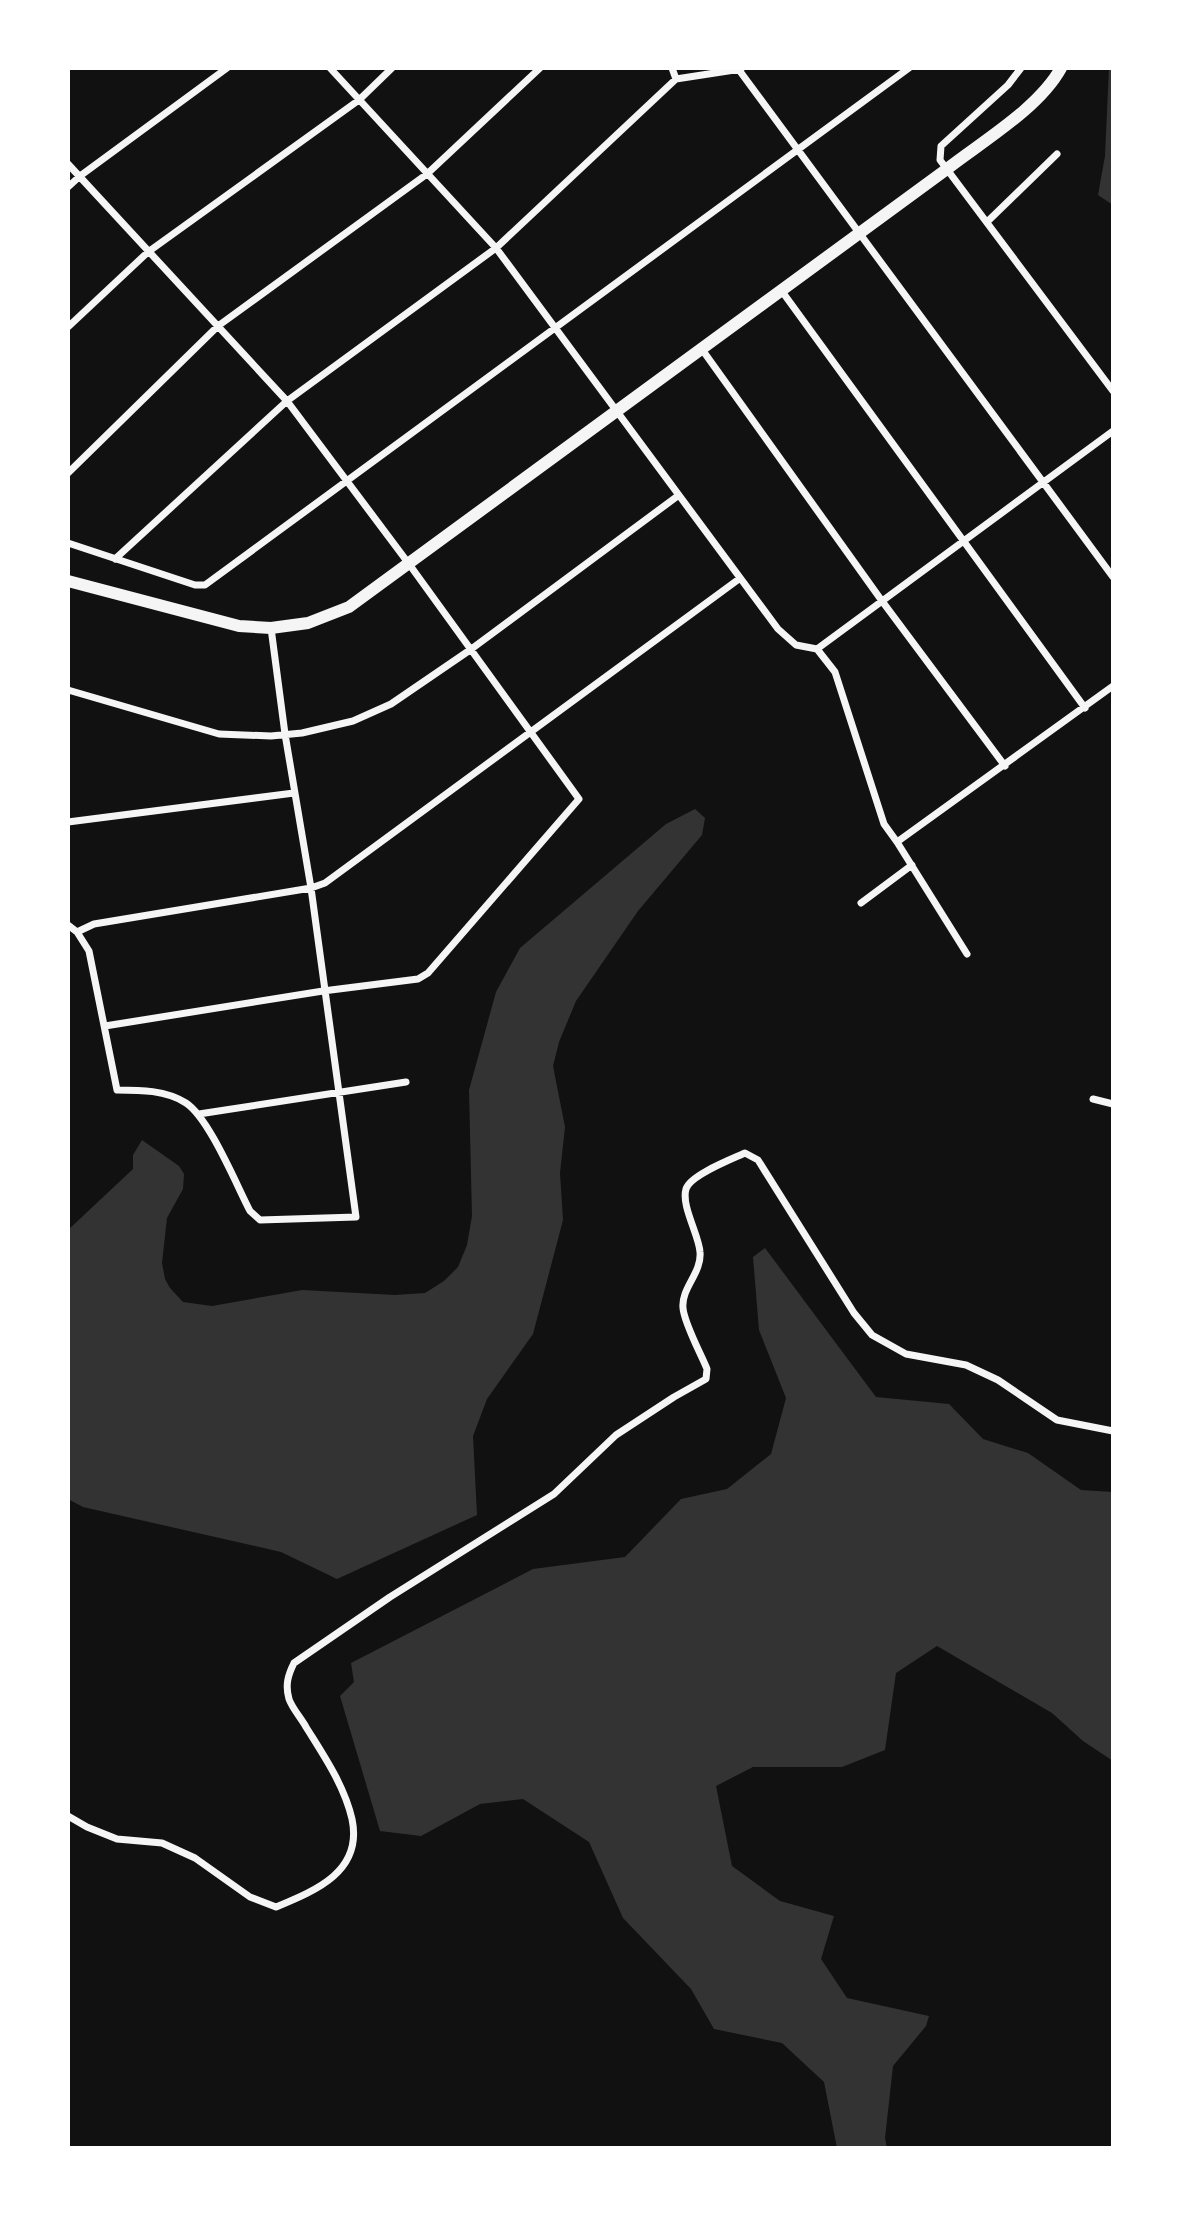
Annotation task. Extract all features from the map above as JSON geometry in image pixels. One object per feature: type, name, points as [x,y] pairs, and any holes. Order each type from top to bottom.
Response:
[{"type":"street","points":[[68,187],[227,68]]},
{"type":"street","points":[[330,68],[496,248],[739,579],[787,637],[796,645],[817,649],[835,671],[884,824],[967,954]]},
{"type":"street","points":[[68,327],[148,252],[359,100],[392,68]]},
{"type":"street","points":[[68,472],[218,326],[427,174],[540,68]]},
{"type":"street","points":[[672,68],[676,79]]},
{"type":"street","points":[[68,543],[205,585],[909,68]]},
{"type":"street","points":[[1021,68],[1007,85],[941,146],[940,160],[1113,391]]},
{"type":"street","points":[[68,581],[239,626],[271,628],[308,623],[349,607],[947,169],[1038,99],[1053,83],[1061,68]]},
{"type":"street","points":[[115,559],[288,401],[496,248],[676,79],[741,69],[797,150],[1113,577]]},
{"type":"street","points":[[987,222],[1057,154]]},
{"type":"street","points":[[68,164],[288,401],[579,799],[428,973],[418,979],[323,991],[105,1026]]},
{"type":"street","points":[[781,290],[1085,708]]},
{"type":"street","points":[[701,348],[881,601],[1005,766]]},
{"type":"street","points":[[817,649],[1113,431]]},
{"type":"street","points":[[68,690],[219,734],[271,736],[302,733],[353,721],[391,704],[470,650],[679,495]]},
{"type":"street","points":[[76,932],[94,925],[311,888],[325,883],[739,579]]},
{"type":"street","points":[[68,925],[89,951],[117,1090],[148,1090],[184,1102],[200,1114],[250,1211],[260,1220],[356,1217],[311,888],[294,793],[271,628]]},
{"type":"street","points":[[897,842],[1113,686]]},
{"type":"street","points":[[68,822],[294,793]]},
{"type":"street","points":[[861,903],[912,865]]},
{"type":"street","points":[[200,1114],[406,1082]]},
{"type":"street","points":[[1093,1099],[1113,1104]]},
{"type":"street","points":[[68,1816],[117,1839],[162,1843],[195,1858],[250,1897],[276,1907],[305,1895],[334,1876],[351,1857],[355,1833],[349,1805],[337,1779],[289,1700],[287,1678],[293,1662],[390,1597],[554,1494],[616,1435],[706,1379],[707,1369],[682,1310],[683,1297],[700,1265],[700,1252],[685,1198],[686,1187],[694,1178],[745,1153],[758,1160],[854,1313],[872,1335],[906,1354],[976,1370],[998,1381],[1057,1420],[1113,1431]]},
{"type":"shaded area","points":[[1109,68],[1113,68],[1113,205],[1098,195],[1105,156]]},
{"type":"shaded area","points":[[695,809],[705,818],[702,835],[638,911],[576,1001],[559,1042],[553,1066],[565,1127],[560,1173],[563,1220],[533,1334],[487,1399],[473,1436],[477,1515],[337,1579],[281,1552],[83,1507],[68,1499],[68,1230],[133,1169],[133,1155],[142,1140],[179,1166],[184,1174],[183,1189],[167,1218],[162,1263],[165,1279],[183,1302],[212,1306],[302,1290],[395,1295],[425,1293],[444,1281],[458,1267],[467,1245],[472,1216],[469,1090],[496,992],[520,948],[666,824]]},
{"type":"shaded area","points":[[765,1248],[876,1397],[949,1404],[983,1439],[1028,1453],[1081,1490],[1113,1492],[1113,1761],[1083,1741],[1052,1713],[937,1646],[896,1673],[885,1750],[842,1767],[753,1767],[716,1786],[732,1866],[780,1901],[834,1916],[821,1959],[847,1998],[929,2016],[926,2026],[893,2066],[885,2138],[887,2148],[837,2148],[824,2082],[782,2043],[714,2029],[691,1989],[623,1918],[589,1842],[523,1799],[480,1804],[421,1836],[380,1831],[340,1696],[354,1682],[351,1663],[533,1569],[625,1557],[681,1499],[727,1489],[771,1454],[786,1398],[759,1330],[753,1257]]}]
